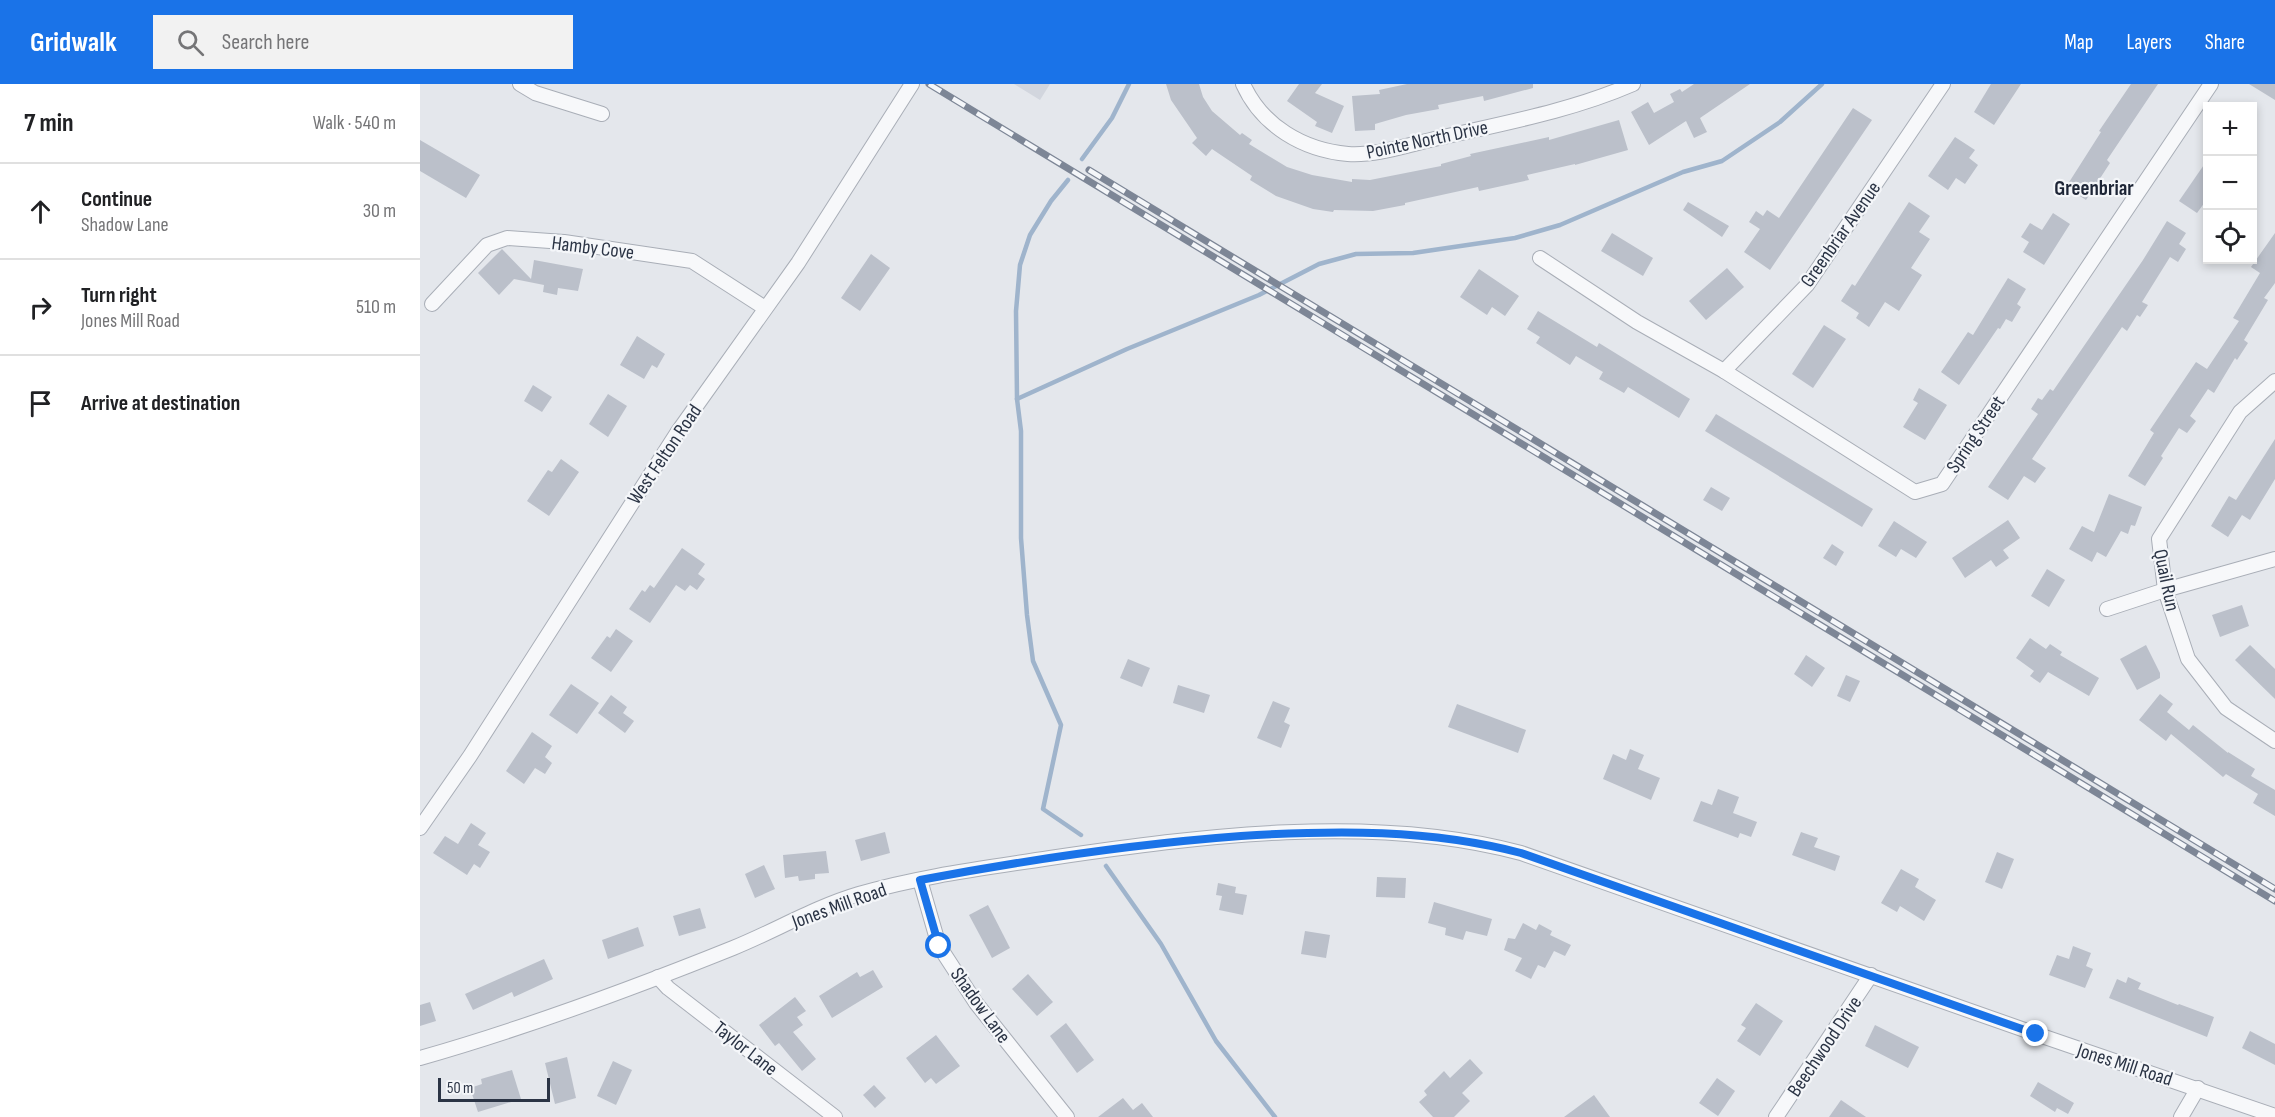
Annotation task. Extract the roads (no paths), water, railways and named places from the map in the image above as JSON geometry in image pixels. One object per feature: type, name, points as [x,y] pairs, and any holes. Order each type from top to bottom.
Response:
[{"type":"street","points":[[520,84],[535,93],[602,114]]},
{"type":"street","name":"West Felton Road","points":[[420,828],[470,756],[677,434],[836,205],[912,84]]},
{"type":"street","name":"Pointe North Drive","points":[[1243,84],[1248,96],[1262,113],[1292,138],[1322,149],[1351,154],[1384,150],[1560,110],[1601,98],[1633,84]]},
{"type":"street","name":"Greenbriar Avenue","points":[[1724,371],[1807,285],[1943,84]]},
{"type":"street","name":"Spring Street","points":[[1540,258],[1637,321],[1724,371],[1915,492],[1942,484],[2211,84]]},
{"type":"street","name":"Hamby Cove","points":[[432,304],[487,246],[507,238],[564,242],[692,261],[765,308]]},
{"type":"street","name":"Quail Run","points":[[2275,381],[2240,412],[2159,539],[2165,590],[2188,658],[2226,708],[2275,741]]},
{"type":"street","points":[[2107,609],[2275,559]]},
{"type":"street","name":"Jones Mill Road","points":[[420,1058],[510,1030],[658,977],[856,895],[920,880],[1080,854],[1207,838],[1323,832],[1432,835],[1521,853],[2275,1116]]},
{"type":"street","name":"Shadow Lane","points":[[920,880],[939,946],[976,1003],[1067,1117]]},
{"type":"street","name":"Beechwood Drive","points":[[1776,1117],[1871,975]]},
{"type":"street","name":"Taylor Lane","points":[[658,977],[668,988],[835,1117]]},
{"type":"street","points":[[2181,1117],[2198,1089]]},
{"type":"waterway","points":[[1082,159],[1112,118],[1129,84]]},
{"type":"waterway","points":[[1017,399],[1127,349],[1259,295],[1319,264],[1356,254],[1413,253],[1515,238],[1560,225],[1683,172],[1722,161],[1780,122],[1822,84]]},
{"type":"waterway","points":[[1068,180],[1051,201],[1030,235],[1020,265],[1016,311],[1017,399],[1021,431],[1021,538],[1033,661],[1061,725],[1043,809],[1081,835]]},
{"type":"waterway","points":[[1106,866],[1161,944],[1216,1041],[1275,1117]]},
{"type":"railway","points":[[929,84],[2275,901]]},
{"type":"railway","points":[[1089,170],[2275,889]]},
{"type":"district","name":"Greenbriar","points":[[2094,188]]}]
